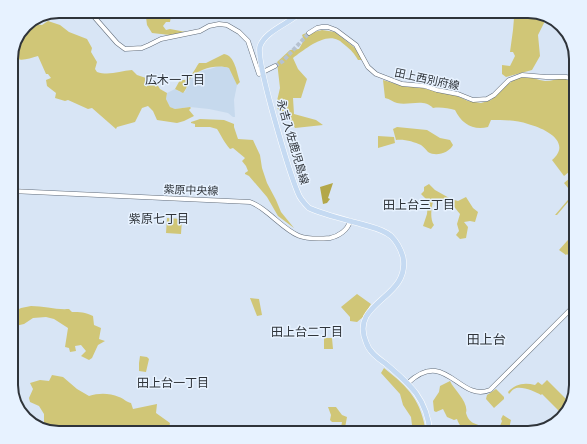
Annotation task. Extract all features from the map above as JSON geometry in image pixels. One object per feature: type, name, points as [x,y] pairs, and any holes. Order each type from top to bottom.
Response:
[{"type":"main road","name":"永吉入佐鹿児島線","points":[[294,18],[269,34],[262,42],[259,51],[263,72],[284,148],[300,198],[309,208],[384,232],[395,240],[401,252],[404,268],[400,280],[394,288],[369,311],[365,318],[363,331],[365,342],[372,353],[408,383],[418,394],[424,406],[429,426]]},
{"type":"street","points":[[94,18],[121,47],[126,50],[142,48],[161,39],[200,31],[212,25],[226,25],[239,32],[246,38],[259,74],[275,66]]},
{"type":"street","name":"田上西別府線","points":[[309,33],[322,27],[328,27],[336,30],[356,45],[368,67],[376,74],[402,84],[426,86],[436,90],[458,94],[472,100],[487,99],[494,95],[509,80],[522,74],[569,78]]},
{"type":"street","name":"紫原中央線","points":[[18,191],[250,202],[260,207],[296,235],[307,239],[334,237],[347,229],[350,221]]},
{"type":"street","points":[[408,383],[421,373],[432,370],[442,373],[474,391],[481,392],[490,390],[569,311]]},
{"type":"shaded area","points":[[146,18],[171,18],[170,22],[166,22],[163,26],[166,30],[170,29],[186,32],[170,35],[152,33],[147,25]]},
{"type":"shaded area","points":[[514,18],[534,18],[545,21],[538,35],[540,56],[532,70],[506,77],[502,74],[502,65],[510,66],[515,56],[513,52],[510,52]]},
{"type":"shaded area","points":[[48,21],[60,25],[69,32],[87,39],[92,48],[91,52],[97,62],[95,69],[97,72],[110,73],[132,70],[137,75],[155,81],[160,89],[167,93],[166,99],[170,107],[175,109],[190,107],[191,108],[189,110],[194,116],[177,123],[157,120],[153,111],[148,106],[142,108],[135,122],[117,127],[116,129],[92,108],[88,109],[68,100],[65,101],[55,98],[56,93],[47,86],[46,80],[51,78],[48,74],[46,74],[38,56],[28,59],[18,60],[19,48],[26,34],[36,24],[42,25]]},
{"type":"shaded area","points":[[322,30],[335,32],[355,48],[362,60],[358,60],[348,47],[339,40],[332,38],[314,43],[293,58],[298,69],[307,79],[301,98],[293,98],[294,114],[316,120],[323,125],[295,128],[290,120],[282,118],[276,105],[280,88],[277,62],[290,50],[299,49],[304,40],[302,35]]},
{"type":"shaded area","points":[[224,54],[231,58],[235,65],[240,82],[237,85],[229,68],[219,66],[208,68],[194,75],[190,79],[183,93],[175,89],[180,80],[189,77],[199,63],[206,63]]},
{"type":"shaded area","points":[[219,66],[230,68],[237,85],[234,100],[235,117],[228,113],[209,109],[190,107],[175,109],[170,107],[166,99],[167,93],[175,89],[180,92],[185,92],[190,79],[200,71]]},
{"type":"shaded area","points":[[524,77],[545,81],[562,78],[569,80],[569,172],[564,176],[552,160],[558,153],[558,142],[548,132],[524,123],[505,120],[491,120],[488,127],[477,128],[464,122],[455,110],[433,108],[425,103],[396,103],[385,98],[383,80],[403,86],[422,88],[457,96],[468,101],[481,103],[491,100],[515,79]]},
{"type":"shaded area","points":[[200,119],[224,120],[234,124],[238,139],[253,140],[260,155],[262,168],[267,183],[281,212],[294,228],[278,216],[267,197],[249,176],[245,174],[248,171],[242,161],[245,158],[233,148],[230,149],[217,129],[210,127],[195,127],[195,124],[191,123]]},
{"type":"shaded area","points":[[397,127],[427,130],[440,138],[450,140],[453,145],[445,152],[438,154],[431,153],[418,144],[406,140],[396,140],[393,129]]},
{"type":"shaded area","points":[[378,136],[394,137],[395,143],[378,148]]},
{"type":"shaded area","points":[[569,179],[569,189],[564,183]]},
{"type":"shaded area","points":[[333,183],[328,198],[330,199],[327,203],[323,204],[320,187]]},
{"type":"shaded area","points":[[429,184],[435,190],[451,199],[458,201],[466,197],[473,208],[478,212],[475,222],[464,222],[468,227],[466,238],[460,239],[456,235],[459,231],[457,224],[460,214],[445,200],[441,199],[433,202],[431,214],[434,225],[431,229],[423,226],[427,214],[428,201],[421,194],[424,191],[424,187]]},
{"type":"shaded area","points":[[569,199],[569,201],[557,215],[555,215]]},
{"type":"shaded area","points":[[167,218],[182,219],[181,234],[166,233]]},
{"type":"shaded area","points":[[569,239],[569,256],[559,250]]},
{"type":"shaded area","points":[[357,294],[371,304],[363,317],[357,322],[350,321],[350,317],[341,307]]},
{"type":"shaded area","points":[[250,298],[259,299],[262,315],[257,316]]},
{"type":"shaded area","points":[[31,306],[69,309],[72,312],[82,312],[93,316],[94,325],[101,328],[99,339],[105,341],[98,345],[92,358],[89,360],[81,356],[86,351],[81,345],[75,346],[76,351],[70,352],[69,348],[65,347],[68,328],[54,319],[46,317],[33,318],[24,324],[18,325],[18,310]]},
{"type":"shaded area","points":[[324,338],[332,338],[333,349],[324,349]]},
{"type":"shaded area","points":[[140,356],[147,357],[149,359],[146,372],[139,371]]},
{"type":"shaded area","points":[[384,368],[407,389],[417,403],[425,426],[412,426],[411,417],[403,405],[400,394],[381,373]]},
{"type":"shaded area","points":[[52,375],[63,377],[77,389],[89,396],[96,394],[112,395],[131,403],[133,409],[157,404],[156,413],[170,423],[169,426],[59,426],[46,424],[44,423],[44,414],[39,406],[30,402],[29,398],[33,389],[30,383],[40,380],[49,381]]},
{"type":"shaded area","points":[[547,380],[566,399],[560,412],[542,394],[541,395],[524,388],[514,389],[509,394],[508,392],[520,384],[535,385],[538,382],[542,385]]},
{"type":"shaded area","points":[[450,381],[463,400],[466,413],[470,420],[480,426],[461,426],[457,419],[454,420],[447,417],[443,409],[436,412],[434,411],[433,401],[439,392],[440,386]]},
{"type":"shaded area","points":[[496,389],[504,397],[504,399],[494,408],[486,399],[487,395]]},
{"type":"shaded area","points":[[328,407],[336,407],[342,415],[347,417],[345,426],[341,426],[342,422],[332,422],[330,420],[331,415]]},
{"type":"shaded area","points":[[503,415],[511,420],[510,426],[500,426]]},
{"type":"tunnel","points":[[275,66],[283,61],[309,33]]},
{"type":"district","name":"広木一丁目","points":[[175,79]]},
{"type":"district","name":"田上台三丁目","points":[[419,204]]},
{"type":"district","name":"紫原七丁目","points":[[159,218]]},
{"type":"district","name":"田上台二丁目","points":[[307,331]]},
{"type":"district","name":"田上台","points":[[486,339]]},
{"type":"district","name":"田上台一丁目","points":[[173,382]]}]
